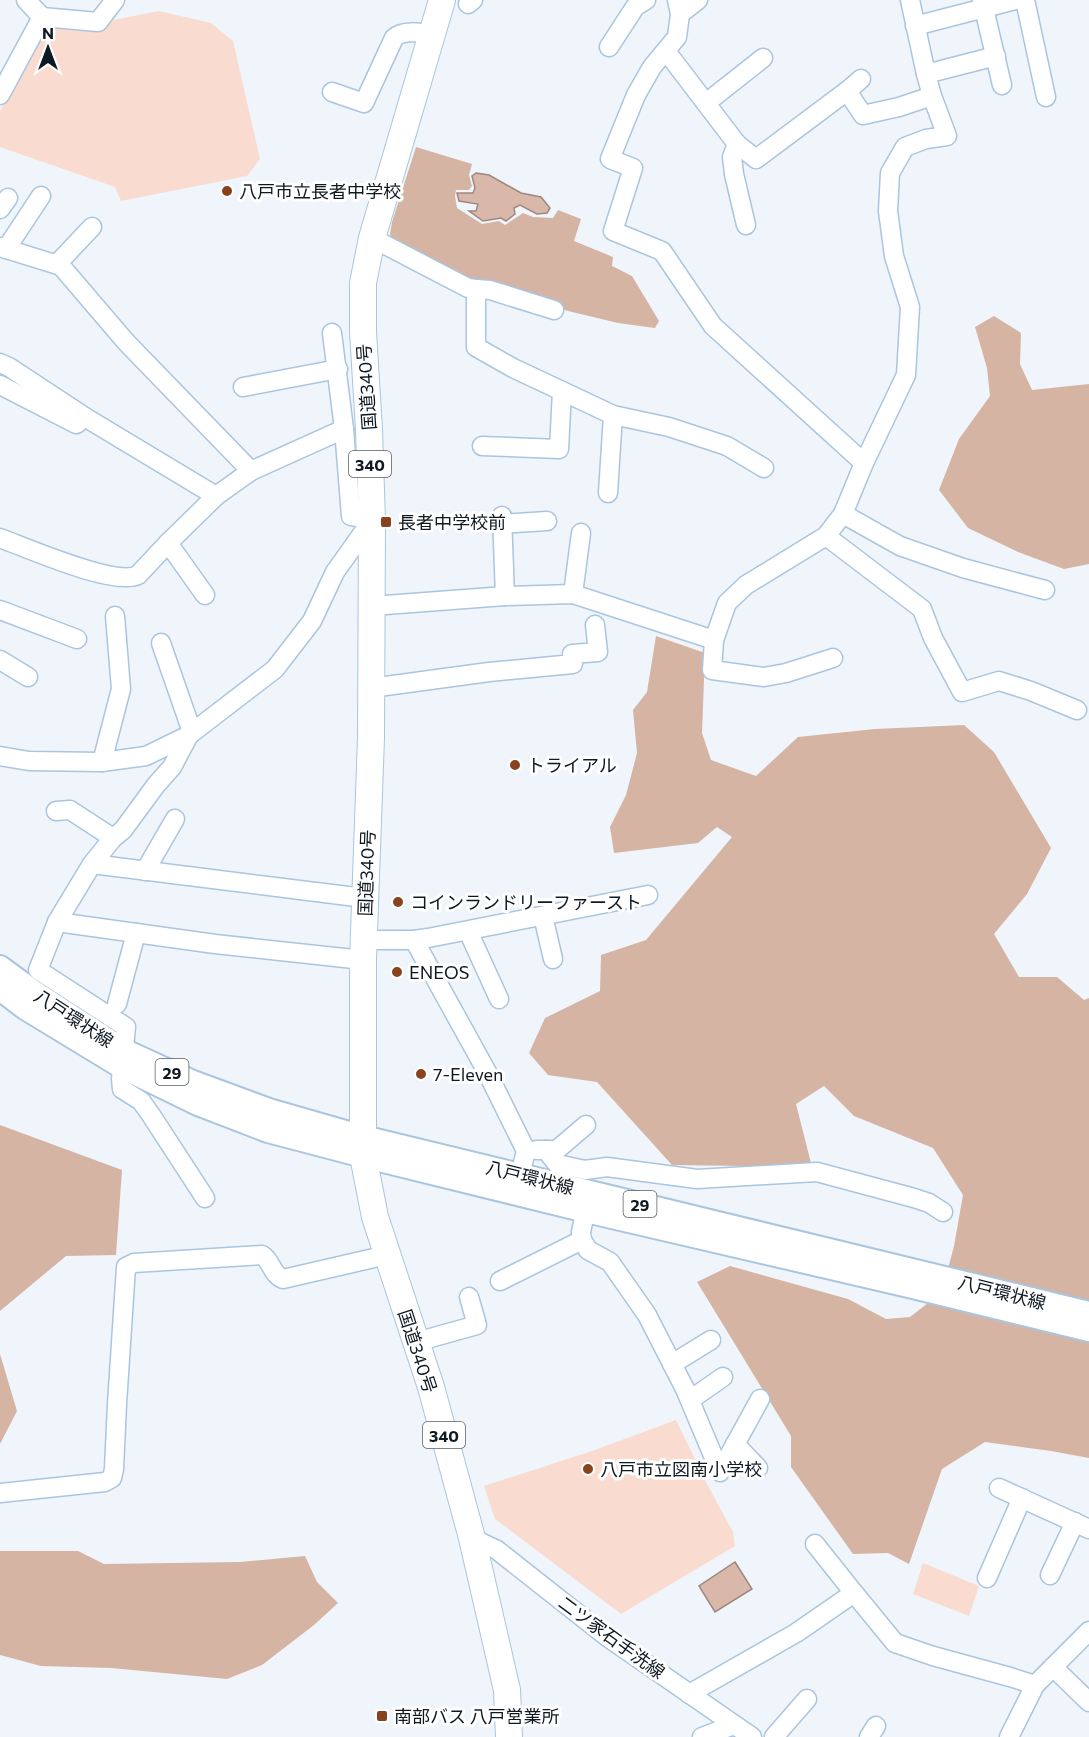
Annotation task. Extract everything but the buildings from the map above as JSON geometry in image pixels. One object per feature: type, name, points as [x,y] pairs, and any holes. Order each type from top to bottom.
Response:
[{"type":"highway","name":"国道340号","points":[[442,0],[372,238],[363,283],[372,520],[371,738],[363,950],[363,1147],[375,1217],[431,1387],[472,1538],[507,1690],[509,1737]]},
{"type":"main road","name":"八戸環状線","points":[[0,967],[123,1059]]},
{"type":"main road","name":"八戸環状線","points":[[0,989],[25,1008],[123,1059],[193,1082],[363,1147],[915,1279],[1089,1313]]},
{"type":"main road","name":"八戸環状線","points":[[363,1147],[520,1175],[588,1201]]},
{"type":"main road","name":"八戸環状線","points":[[915,1279],[1089,1330]]},
{"type":"street","points":[[26,0],[42,17],[98,22],[116,0]]},
{"type":"street","points":[[609,47],[635,7],[646,0]]},
{"type":"street","points":[[698,0],[679,7],[677,37],[652,67],[636,95],[609,159],[633,168],[612,231],[662,251],[713,326],[864,463]]},
{"type":"street","points":[[833,658],[786,673],[764,676],[712,670],[714,640],[727,603],[746,585],[826,536],[843,513],[906,375],[910,307],[894,256],[888,211],[890,173],[905,147],[926,139],[947,136],[926,74],[910,0]]},
{"type":"street","points":[[915,26],[983,4],[1015,0]]},
{"type":"street","points":[[1025,0],[1046,97]]},
{"type":"street","points":[[983,4],[1002,85]]},
{"type":"street","points":[[0,95],[42,17]]},
{"type":"street","points":[[332,92],[364,103],[394,38],[398,34],[432,35]]},
{"type":"street","points":[[666,51],[737,144],[756,159],[854,85],[863,115],[899,108],[932,96]]},
{"type":"street","points":[[926,74],[996,56]]},
{"type":"street","points":[[706,103],[763,58]]},
{"type":"street","points":[[737,144],[732,157],[746,225]]},
{"type":"street","points":[[41,196],[3,248],[62,266],[126,342],[252,471]]},
{"type":"street","points":[[57,264],[92,227]]},
{"type":"street","points":[[372,238],[468,288],[490,290],[554,310]]},
{"type":"street","points":[[476,289],[476,347],[513,368],[612,415],[669,427],[727,447],[764,468]]},
{"type":"street","points":[[0,756],[29,761],[102,762],[146,756],[190,734],[275,669],[312,621],[335,572],[372,520],[351,516],[338,369],[332,333]]},
{"type":"street","points":[[0,363],[216,496]]},
{"type":"street","points":[[243,387],[338,369]]},
{"type":"street","points":[[0,385],[76,424],[88,419]]},
{"type":"street","points":[[482,446],[559,449],[562,391]]},
{"type":"street","points":[[608,493],[612,415]]},
{"type":"street","points":[[0,538],[91,571],[114,577],[132,578],[138,575],[216,496],[252,471],[344,429]]},
{"type":"street","points":[[843,513],[900,546],[963,568],[1045,590]]},
{"type":"street","points":[[505,596],[502,520],[547,521]]},
{"type":"street","points":[[573,594],[581,533]]},
{"type":"street","points":[[826,536],[922,609],[933,638],[962,692],[999,681],[1077,710]]},
{"type":"street","points":[[168,543],[205,595]]},
{"type":"street","points":[[372,606],[505,596],[573,594],[714,640]]},
{"type":"street","points":[[0,610],[77,639]]},
{"type":"street","points":[[102,762],[121,690],[115,616]]},
{"type":"street","points":[[372,688],[489,672],[573,664],[572,654],[598,652],[595,625]]},
{"type":"street","points":[[160,643],[190,734],[172,767],[123,830],[113,838],[92,864],[57,922],[38,970],[126,1027],[122,1089],[141,1101],[205,1198]]},
{"type":"street","points":[[0,660],[28,677]]},
{"type":"street","points":[[56,811],[70,810],[113,838]]},
{"type":"street","points":[[145,871],[175,819]]},
{"type":"street","points":[[92,864],[364,898]]},
{"type":"street","points":[[57,922],[219,944],[363,950],[648,895]]},
{"type":"street","points":[[543,916],[553,959]]},
{"type":"street","points":[[468,930],[499,999]]},
{"type":"street","points":[[117,1004],[136,933]]},
{"type":"street","points":[[414,940],[487,1072],[526,1150],[520,1175]]},
{"type":"street","points":[[526,1150],[559,1148],[586,1125]]},
{"type":"street","points":[[546,1150],[557,1164],[585,1170],[607,1167],[697,1179],[817,1172],[914,1198],[937,1207],[943,1212]]},
{"type":"street","points":[[588,1201],[581,1233],[582,1240],[588,1250],[610,1262],[647,1315],[690,1400],[720,1472],[760,1399]]},
{"type":"street","points":[[500,1281],[582,1240]]},
{"type":"street","points":[[0,1492],[105,1482],[112,1478],[126,1267],[134,1263],[262,1255],[267,1258],[277,1276],[283,1279],[387,1255]]},
{"type":"street","points":[[416,1342],[477,1325],[470,1297]]},
{"type":"street","points":[[672,1364],[711,1340]]},
{"type":"street","points":[[690,1400],[723,1377]]},
{"type":"street","points":[[735,1444],[758,1468]]},
{"type":"street","points":[[999,1488],[1082,1526],[1050,1575]]},
{"type":"street","points":[[987,1578],[1022,1498]]},
{"type":"street","name":"二ツ家石手洗線","points":[[472,1538],[497,1550],[606,1636],[752,1737]]},
{"type":"street","points":[[815,1544],[895,1643],[1035,1685]]},
{"type":"street","points":[[689,1694],[796,1633],[854,1593]]},
{"type":"street","points":[[1009,1737],[1035,1685],[1089,1631]]},
{"type":"street","points":[[1053,1667],[1089,1702]]},
{"type":"street","points":[[774,1737],[807,1699]]},
{"type":"street","points":[[702,1737],[734,1725]]},
{"type":"shaded area","points":[[159,11],[211,23],[233,41],[260,159],[247,176],[121,201],[115,187],[0,147],[0,111],[45,22],[107,26],[113,20]]},
{"type":"shaded area","points":[[416,147],[472,164],[469,175],[472,186],[469,190],[456,190],[457,208],[482,224],[499,221],[505,225],[523,213],[533,217],[553,218],[558,210],[581,219],[574,241],[613,257],[612,266],[632,276],[659,321],[655,328],[618,323],[568,311],[467,282],[393,243],[390,234],[392,222]]},
{"type":"shaded area","points":[[476,173],[489,175],[521,193],[541,197],[550,208],[547,213],[537,214],[520,205],[514,208],[515,214],[506,221],[501,218],[483,221],[469,211],[476,211],[478,204],[459,201],[457,193],[473,193],[475,188],[472,176]]},
{"type":"shaded area","points":[[994,316],[1021,333],[1020,364],[1032,390],[1089,384],[1089,564],[1064,569],[1018,552],[968,528],[939,490],[959,439],[990,396],[987,368],[975,327]]},
{"type":"shaded area","points":[[656,636],[705,653],[702,733],[711,760],[756,776],[798,737],[875,729],[964,725],[994,752],[1051,848],[1027,894],[994,934],[1019,977],[1057,977],[1084,1000],[1089,998],[1089,1458],[985,1442],[942,1469],[909,1564],[888,1553],[853,1554],[791,1467],[791,1436],[697,1282],[730,1266],[848,1299],[886,1319],[910,1317],[942,1292],[954,1246],[963,1195],[933,1148],[854,1116],[824,1086],[796,1104],[812,1167],[672,1165],[597,1082],[548,1075],[529,1053],[545,1018],[600,991],[601,955],[646,940],[732,837],[717,827],[698,843],[614,853],[610,827],[626,795],[637,753],[633,710],[647,692]]},
{"type":"shaded area","points":[[0,1125],[122,1170],[116,1255],[66,1256],[0,1311]]},
{"type":"shaded area","points":[[0,1354],[17,1411],[0,1444]]},
{"type":"shaded area","points":[[676,1420],[733,1532],[735,1546],[621,1614],[495,1519],[484,1486],[592,1451]]},
{"type":"shaded area","points":[[0,1551],[78,1551],[104,1564],[240,1562],[305,1556],[317,1582],[338,1603],[314,1625],[262,1665],[227,1679],[111,1668],[41,1666],[0,1655]]},
{"type":"shaded area","points":[[735,1562],[752,1589],[715,1612],[699,1586]]},
{"type":"shaded area","points":[[923,1563],[979,1586],[969,1616],[913,1594]]},
{"type":"place","name":"八戸市立長者中学校","points":[[227,191]]},
{"type":"place","name":"長者中学校前","points":[[386,522]]},
{"type":"place","name":"トライアル","points":[[515,765]]},
{"type":"place","name":"コインランドリーファースト","points":[[398,902]]},
{"type":"place","name":"ENEOS","points":[[397,972]]},
{"type":"place","name":"7-Eleven","points":[[421,1074]]},
{"type":"place","name":"八戸市立図南小学校","points":[[588,1469]]},
{"type":"place","name":"南部バス 八戸営業所","points":[[382,1716]]}]
